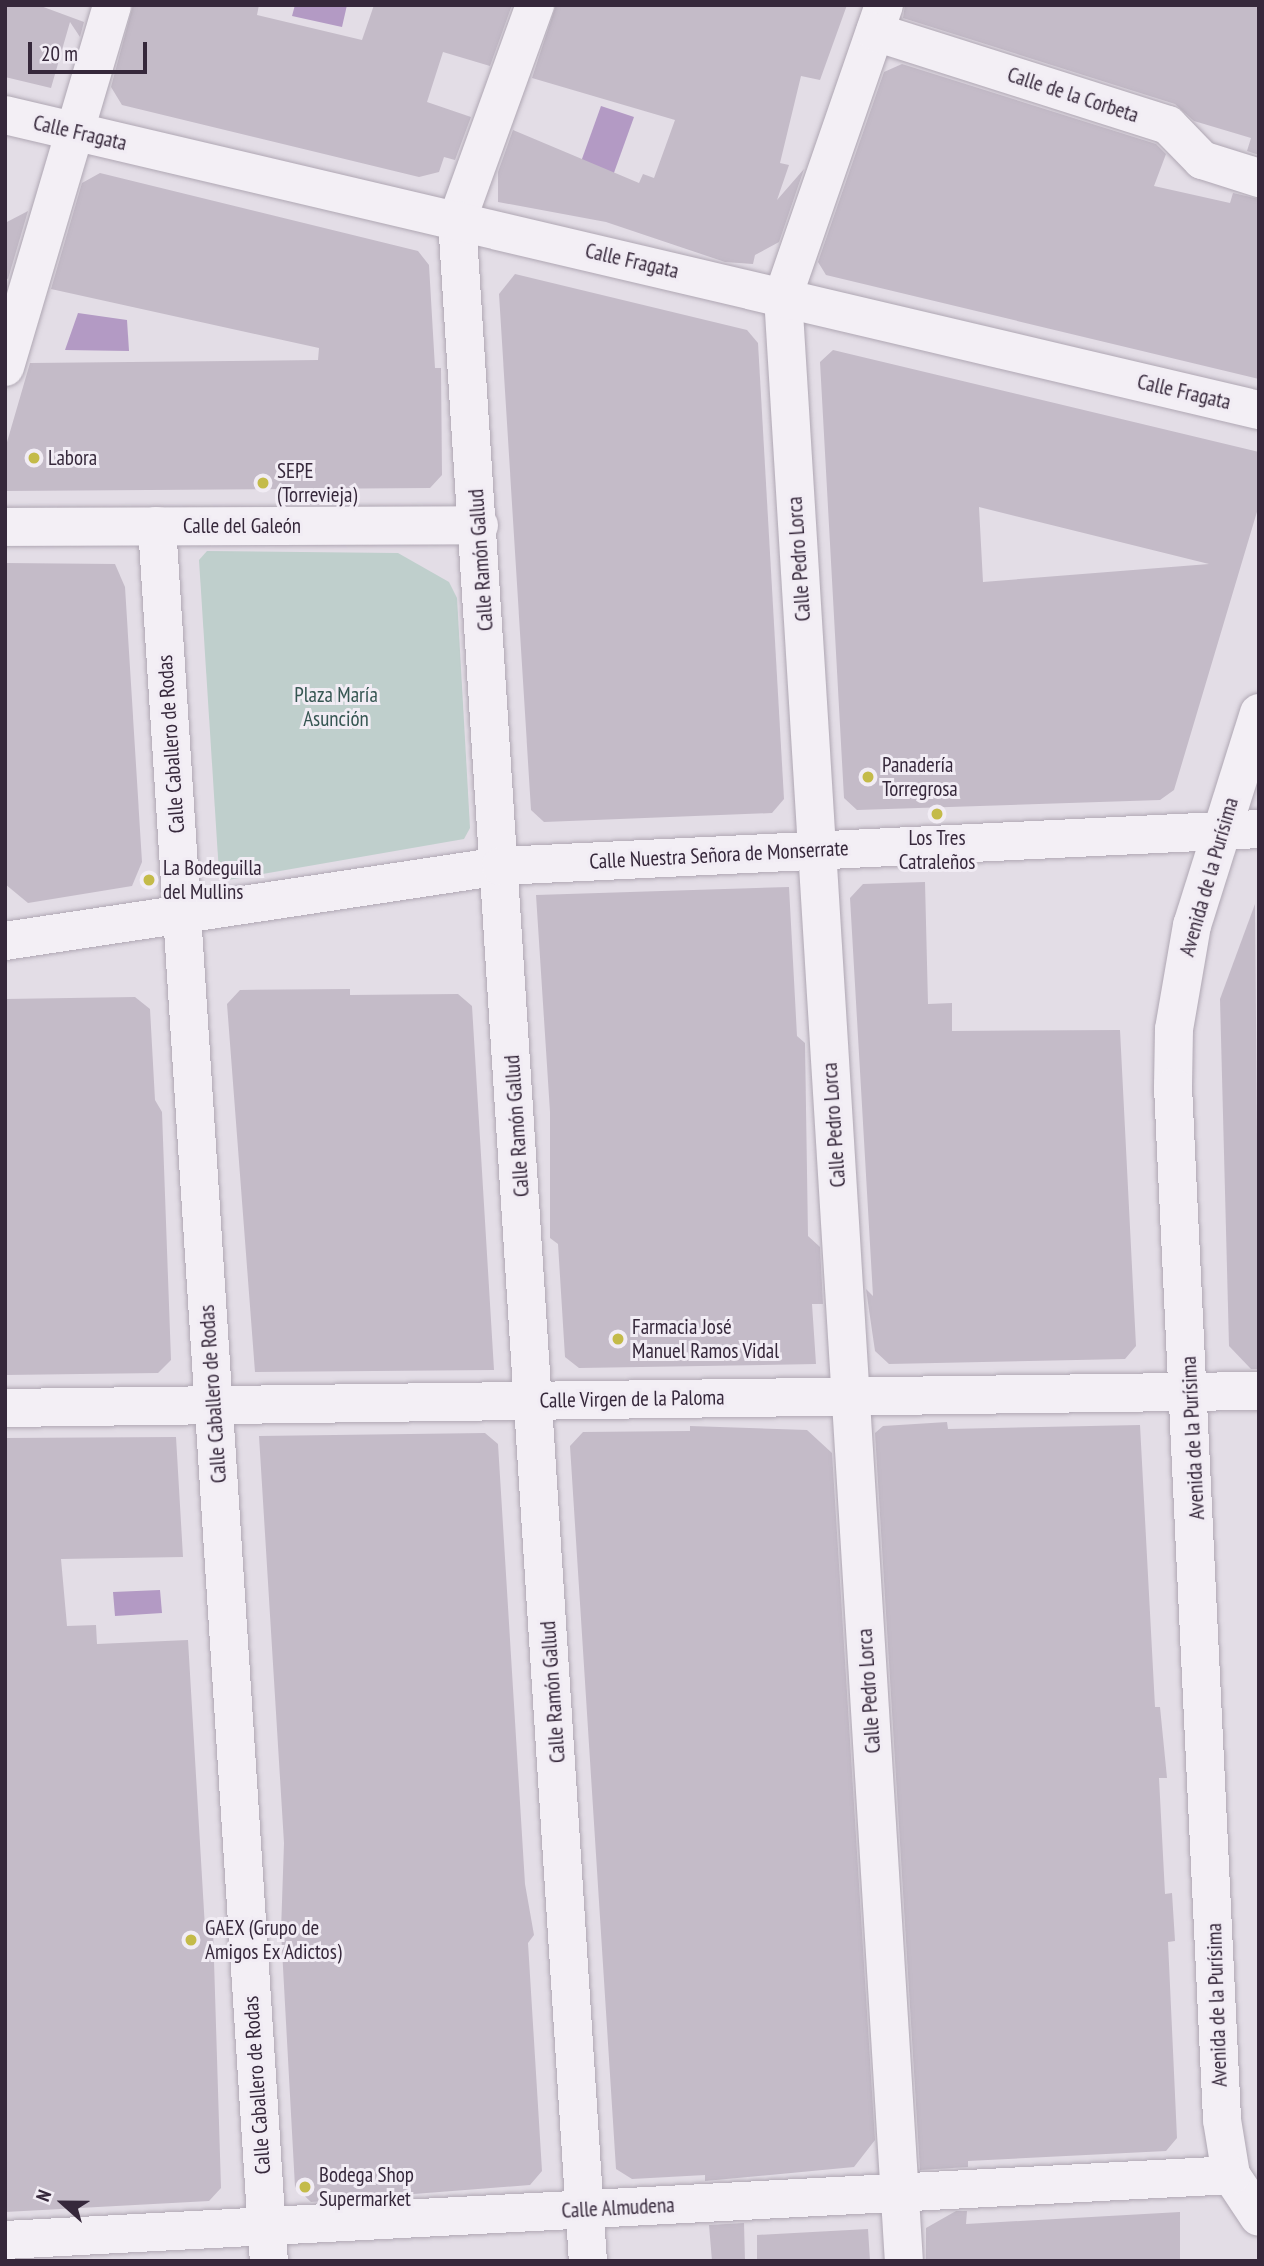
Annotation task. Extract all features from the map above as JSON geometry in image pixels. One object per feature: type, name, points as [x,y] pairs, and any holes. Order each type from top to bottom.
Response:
[{"type":"street","points":[[5,367],[112,5]]},
{"type":"street","name":"Calle Ramón Gallud","points":[[535,5],[457,220],[479,525],[588,2261]]},
{"type":"street","name":"Calle de la Corbeta","points":[[879,19],[1168,125],[1202,160],[1259,178]]},
{"type":"street","name":"Calle Pedro Lorca","points":[[879,19],[783,296],[904,2261]]},
{"type":"street","name":"Calle Fragata","points":[[5,115],[1259,410]]},
{"type":"street","name":"Calle del Galeón","points":[[5,527],[479,525]]},
{"type":"street","name":"Calle Caballero de Rodas","points":[[157,526],[268,2244]]},
{"type":"street","name":"Avenida de la Purísima","points":[[1231,2175],[1222,2106],[1174,1029],[1192,925],[1240,830],[1259,713]]},
{"type":"street","name":"Calle Nuestra Señora de Monserrate","points":[[5,941],[500,866],[1240,830]]},
{"type":"street","name":"Calle Virgen de la Paloma","points":[[5,1408],[1259,1391]]},
{"type":"street","points":[[1231,2175],[1259,2217]]},
{"type":"street","name":"Calle Almudena","points":[[5,2240],[268,2244],[586,2209],[1231,2175]]},
{"type":"green space","name":"Plaza María Asunción","points":[[207,551],[398,553],[449,582],[457,598],[470,828],[464,839],[228,880],[219,873],[199,560]]},
{"type":"shaded area","points":[[295,5],[347,5],[342,27],[292,16]]},
{"type":"shaded area","points":[[601,106],[634,117],[611,181],[578,170]]},
{"type":"shaded area","points":[[78,313],[127,320],[129,351],[65,350]]},
{"type":"shaded area","points":[[160,1590],[162,1613],[115,1616],[113,1592]]},
{"type":"building","points":[[5,5],[38,5],[84,22],[80,37],[70,22],[51,88],[5,77]]},
{"type":"building","points":[[133,5],[259,5],[257,15],[362,40],[374,5],[512,5],[490,66],[443,52],[427,102],[471,117],[455,160],[444,157],[439,172],[419,177],[122,105],[111,87]]},
{"type":"building","points":[[556,5],[847,5],[820,80],[801,76],[780,163],[789,165],[777,200],[804,169],[779,242],[755,255],[753,264],[725,262],[606,222],[498,202],[498,172],[513,130],[639,183],[643,174],[654,178],[675,120],[532,78]]},
{"type":"building","points":[[905,5],[1259,5],[1259,155],[1247,151],[1251,138],[1194,121],[1175,104],[903,18]]},
{"type":"building","points":[[902,64],[1156,144],[1166,154],[1154,186],[1230,203],[1233,193],[1259,199],[1259,379],[826,275],[818,262],[884,72]]},
{"type":"building","points":[[100,173],[418,251],[429,265],[435,368],[441,368],[442,475],[430,488],[5,491],[5,449],[30,363],[318,360],[319,348],[51,289],[82,183]]},
{"type":"building","points":[[28,211],[8,279],[5,278],[5,223]]},
{"type":"building","points":[[515,274],[747,330],[758,343],[784,799],[772,813],[544,822],[531,810],[499,294]]},
{"type":"building","points":[[833,350],[1259,452],[1259,505],[1174,790],[1160,800],[857,810],[844,798],[820,362]],"holes":[[[979,507],[1209,564],[983,582]]]},
{"type":"building","points":[[5,563],[115,564],[125,587],[142,862],[132,886],[28,903],[5,884]]},
{"type":"building","points":[[925,882],[928,1004],[952,1003],[952,1031],[1120,1030],[1136,1346],[1125,1359],[889,1364],[875,1351],[866,1289],[873,1296],[850,898],[863,884]]},
{"type":"building","points":[[789,887],[797,1036],[805,1043],[808,1236],[820,1247],[823,1304],[812,1304],[816,1364],[579,1368],[565,1357],[558,1244],[550,1238],[550,1112],[536,895]]},
{"type":"building","points":[[1255,904],[1259,1369],[1251,1369],[1229,1346],[1220,999]]},
{"type":"building","points":[[350,989],[350,995],[458,994],[472,1006],[494,1370],[255,1372],[227,1004],[240,990]]},
{"type":"building","points":[[135,997],[150,1009],[155,1100],[162,1112],[171,1360],[158,1373],[5,1375],[5,999]]},
{"type":"building","points":[[947,1422],[948,1429],[1140,1425],[1155,1707],[1160,1707],[1167,1778],[1159,1778],[1165,1894],[1172,1893],[1175,1941],[1168,1942],[1177,2138],[1166,2151],[968,2161],[968,2167],[920,2170],[875,1433],[883,1426]]},
{"type":"building","points":[[690,1426],[807,1430],[832,1453],[875,2140],[854,2167],[705,2181],[705,2175],[632,2179],[616,2169],[570,1446],[583,1432],[690,1431]]},
{"type":"building","points":[[485,1433],[498,1444],[525,1884],[534,1935],[528,1943],[542,2171],[530,2185],[311,2202],[295,2187],[281,1931],[284,1843],[259,1436]]},
{"type":"building","points":[[176,1437],[183,1557],[61,1559],[67,1626],[96,1625],[97,1644],[188,1640],[205,1928],[213,1928],[221,2188],[209,2201],[5,2212],[5,1438]]},
{"type":"building","points":[[956,2211],[967,2211],[966,2224],[1180,2212],[1180,2261],[926,2261],[926,2228]]},
{"type":"building","points":[[744,2223],[745,2261],[712,2261],[709,2225]]},
{"type":"building","points":[[868,2229],[870,2261],[757,2261],[757,2235]]},
{"type":"place","name":"Labora","points":[[34,458]]},
{"type":"place","name":"SEPE (Torrevieja)","points":[[263,483]]},
{"type":"place","name":"Panadería Torregrosa","points":[[868,777]]},
{"type":"place","name":"Los Tres Catraleños","points":[[937,814]]},
{"type":"place","name":"La Bodeguilla del Mullins","points":[[149,880]]},
{"type":"place","name":"Farmacia José Manuel Ramos Vidal","points":[[618,1339]]},
{"type":"place","name":"GAEX (Grupo de Amigos Ex Adictos)","points":[[191,1940]]},
{"type":"place","name":"Bodega Shop Supermarket","points":[[305,2187]]}]
